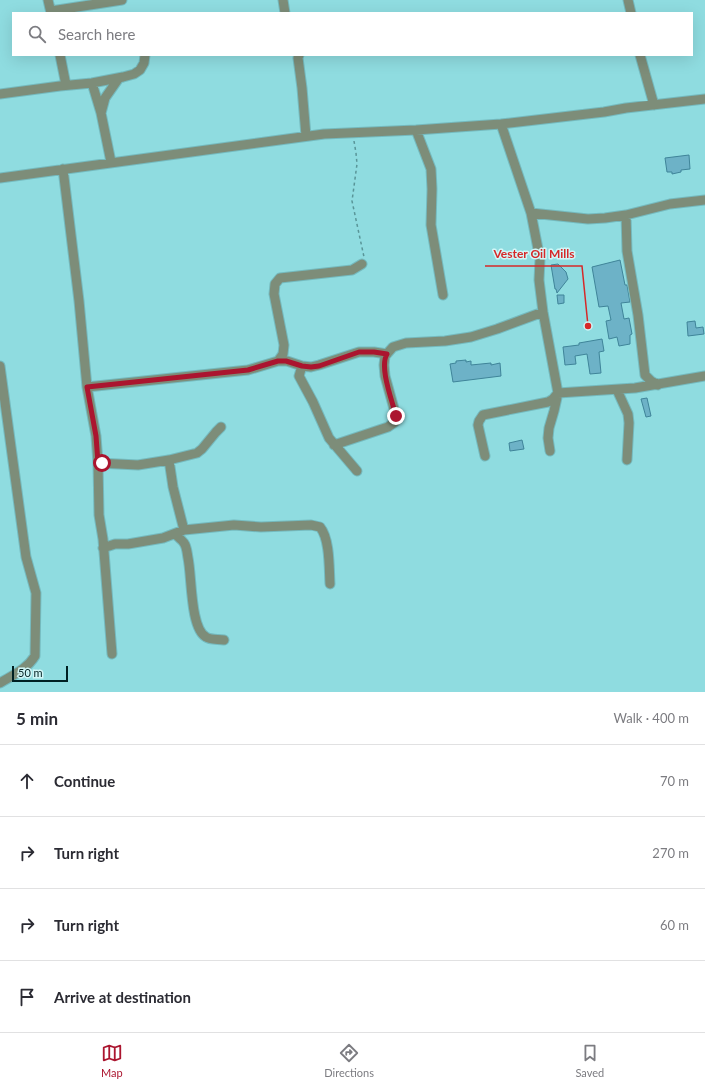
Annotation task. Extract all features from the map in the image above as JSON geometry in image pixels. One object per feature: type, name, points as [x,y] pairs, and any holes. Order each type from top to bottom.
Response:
[{"type":"street","points":[[48,0],[51,12],[122,0]]},
{"type":"street","points":[[283,0],[285,12]]},
{"type":"street","points":[[628,0],[631,12]]},
{"type":"street","points":[[60,56],[66,85]]},
{"type":"street","points":[[0,94],[92,83],[119,78],[137,72],[142,67],[145,56]]},
{"type":"street","points":[[297,56],[302,88],[306,136]]},
{"type":"street","points":[[640,56],[654,105]]},
{"type":"street","points":[[101,113],[105,98],[119,78]]},
{"type":"street","points":[[92,83],[101,113],[112,162]]},
{"type":"street","points":[[0,178],[306,136],[500,124],[705,99]]},
{"type":"street","points":[[500,124],[531,214],[540,259],[543,312],[558,393],[549,428],[548,438],[550,451]]},
{"type":"street","points":[[416,130],[431,169],[431,225],[443,295]]},
{"type":"street","points":[[63,169],[79,302],[87,387],[96,436],[99,515],[112,654]]},
{"type":"street","points":[[531,214],[588,219],[626,215],[655,206],[705,200]]},
{"type":"street","points":[[626,215],[627,251],[638,315],[645,375],[658,385]]},
{"type":"street","points":[[278,361],[283,354],[284,345],[274,294],[275,284],[280,278],[352,270],[362,264]]},
{"type":"street","points":[[334,445],[388,427],[396,422],[392,400],[385,376],[384,360],[393,348],[406,343],[445,341],[471,337],[498,329],[543,312]]},
{"type":"street","points":[[87,387],[248,370],[278,361],[286,361],[302,366],[319,366],[359,352],[387,354]]},
{"type":"street","points":[[0,366],[2,393],[26,557],[36,592],[35,656],[24,668],[0,683]]},
{"type":"street","points":[[302,366],[299,376],[313,402],[329,438],[357,471]]},
{"type":"street","points":[[485,456],[478,425],[483,415],[548,402],[558,393],[617,390],[658,385],[675,380],[705,376]]},
{"type":"street","points":[[617,390],[628,414],[627,460]]},
{"type":"street","points":[[98,463],[138,465],[170,460],[197,452],[202,449],[222,427]]},
{"type":"street","points":[[170,460],[173,487],[184,530]]},
{"type":"street","points":[[103,548],[115,544],[145,542],[184,530],[234,525],[268,527],[320,526],[324,532],[329,564],[330,584]]},
{"type":"street","points":[[175,534],[184,542],[186,548],[190,568],[196,623],[204,636],[224,640]]},
{"type":"path","points":[[352,132],[357,164],[352,201],[364,258],[362,264]]},
{"type":"building","points":[[689,155],[690,169],[681,170],[681,172],[672,174],[672,172],[667,172],[665,158]]},
{"type":"building","points":[[620,260],[630,302],[621,303],[624,319],[629,318],[632,334],[630,335],[630,344],[619,346],[617,337],[609,339],[606,321],[611,320],[608,306],[599,307],[592,267]]},
{"type":"building","points":[[558,264],[566,272],[568,279],[557,293],[551,265]]},
{"type":"building","points":[[557,295],[564,295],[564,303],[558,304]]},
{"type":"building","points":[[695,321],[696,328],[703,327],[704,334],[688,336],[687,322]]},
{"type":"building","points":[[602,339],[604,351],[599,352],[601,373],[590,374],[587,354],[575,356],[576,364],[565,365],[563,347],[579,345],[579,343]]},
{"type":"building","points":[[466,360],[466,362],[471,361],[471,365],[491,363],[491,365],[500,363],[501,376],[453,382],[450,364],[456,363],[456,361]]},
{"type":"building","points":[[647,398],[651,416],[646,417],[641,399]]},
{"type":"building","points":[[522,440],[524,449],[510,451],[509,443]]},
{"type":"place","name":"Vester Oil Mills","points":[[588,326]]},
{"type":"route","points":[[102,463],[98,463],[96,436],[87,387],[248,370],[278,361],[286,361],[311,367],[319,366],[359,352],[374,352],[387,354],[384,360],[385,376],[396,416]]}]
